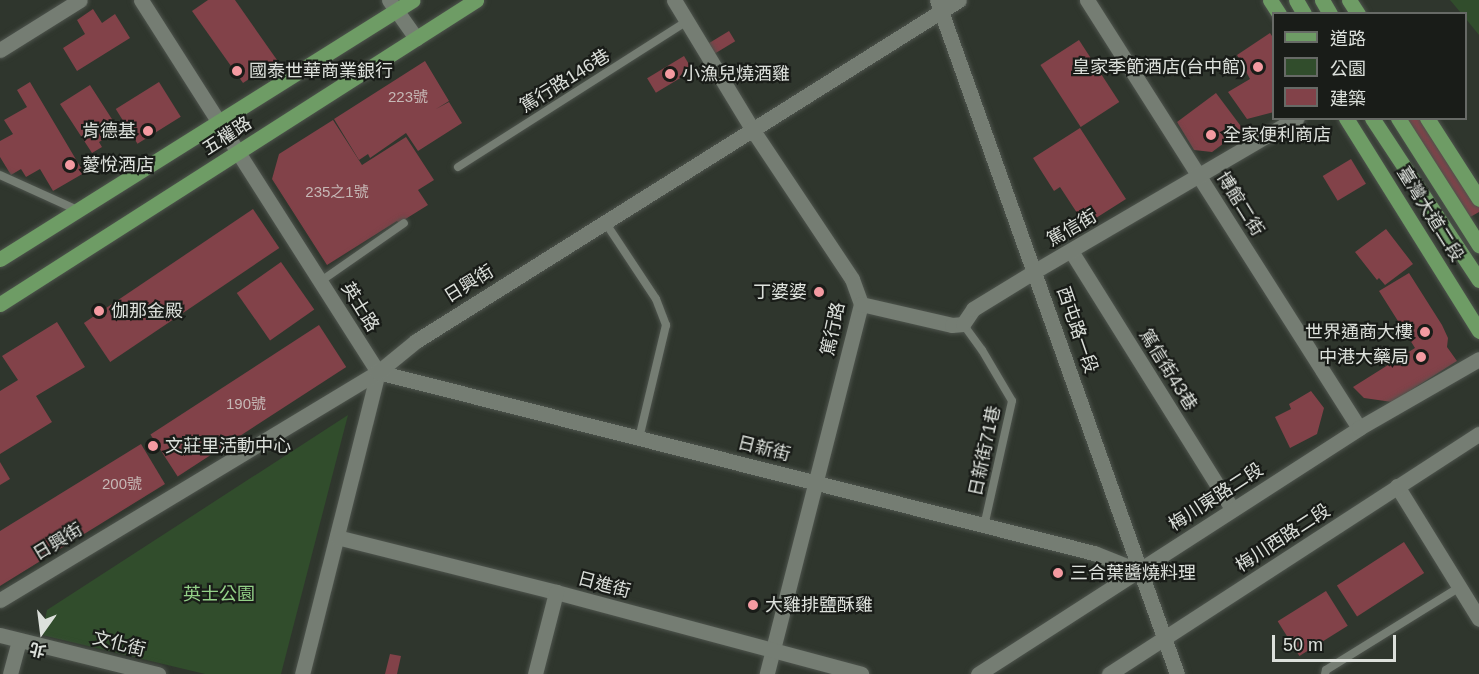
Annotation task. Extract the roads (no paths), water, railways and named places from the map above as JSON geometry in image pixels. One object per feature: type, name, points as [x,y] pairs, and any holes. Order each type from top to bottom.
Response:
[{"type":"main road","name":"五權路","points":[[0,259],[220,121],[392,5],[413,0]]},
{"type":"main road","name":"五權路","points":[[0,304],[476,0]]},
{"type":"main road","name":"臺灣大道二段","points":[[1347,120],[1479,331]]},
{"type":"main road","name":"臺灣大道二段","points":[[1373,120],[1479,279]]},
{"type":"main road","name":"臺灣大道二段","points":[[1399,120],[1479,245]]},
{"type":"main road","points":[[1428,120],[1479,199]]},
{"type":"street","points":[[0,50],[80,0]]},
{"type":"street","name":"英士路","points":[[141,0],[378,372]]},
{"type":"street","name":"篤行路","points":[[674,0],[752,129],[852,279],[861,304],[767,674]]},
{"type":"street","name":"日興街","points":[[0,600],[378,372],[416,341],[752,129],[939,6],[959,0]]},
{"type":"street","name":"博館二街","points":[[1087,0],[1359,428]]},
{"type":"street","points":[[392,5],[416,38]]},
{"type":"street","name":"西屯路一段","points":[[939,6],[1177,674]]},
{"type":"street","name":"篤信街","points":[[963,324],[973,309],[1294,120]]},
{"type":"street","name":"篤信街43巷","points":[[1071,251],[1232,509]]},
{"type":"street","points":[[861,304],[952,325],[963,324]]},
{"type":"street","name":"梅川東路二段","points":[[978,674],[1359,428],[1479,359]]},
{"type":"street","points":[[302,674],[378,372]]},
{"type":"street","name":"日新街","points":[[378,372],[1094,553],[1139,571]]},
{"type":"street","name":"梅川西路二段","points":[[1109,674],[1479,434]]},
{"type":"street","points":[[1397,486],[1479,619]]},
{"type":"street","name":"日進街","points":[[337,537],[556,592],[772,652],[861,674]]},
{"type":"street","points":[[535,674],[556,592]]},
{"type":"street","name":"文化街","points":[[0,634],[158,674]]},
{"type":"street","points":[[10,674],[19,640]]},
{"type":"lane","name":"篤行路146巷","points":[[458,167],[687,21]]},
{"type":"lane","points":[[0,175],[77,210]]},
{"type":"lane","points":[[604,222],[656,299],[666,325],[639,438]]},
{"type":"lane","points":[[321,281],[404,223]]},
{"type":"lane","name":"日新街71巷","points":[[963,324],[982,350],[1012,401],[984,526]]},
{"type":"lane","points":[[1325,674],[1326,670],[1460,587]]},
{"type":"place","name":"皇家季節酒店(台中館)","points":[[1258,67]]},
{"type":"place","name":"國泰世華商業銀行","points":[[237,71]]},
{"type":"place","name":"小漁兒燒酒雞","points":[[670,74]]},
{"type":"place","name":"肯德基","points":[[148,131]]},
{"type":"place","name":"全家便利商店","points":[[1211,135]]},
{"type":"place","name":"薆悅酒店","points":[[70,165]]},
{"type":"place","name":"丁婆婆","points":[[819,292]]},
{"type":"place","name":"伽那金殿","points":[[99,311]]},
{"type":"place","name":"世界通商大樓","points":[[1425,332]]},
{"type":"place","name":"中港大藥局","points":[[1421,357]]},
{"type":"place","name":"文莊里活動中心","points":[[153,446]]},
{"type":"place","name":"三合葉醬燒料理","points":[[1058,573]]},
{"type":"place","name":"大雞排鹽酥雞","points":[[753,605]]},
{"type":"park label","name":"英士公園","points":[[219,594]]}]
